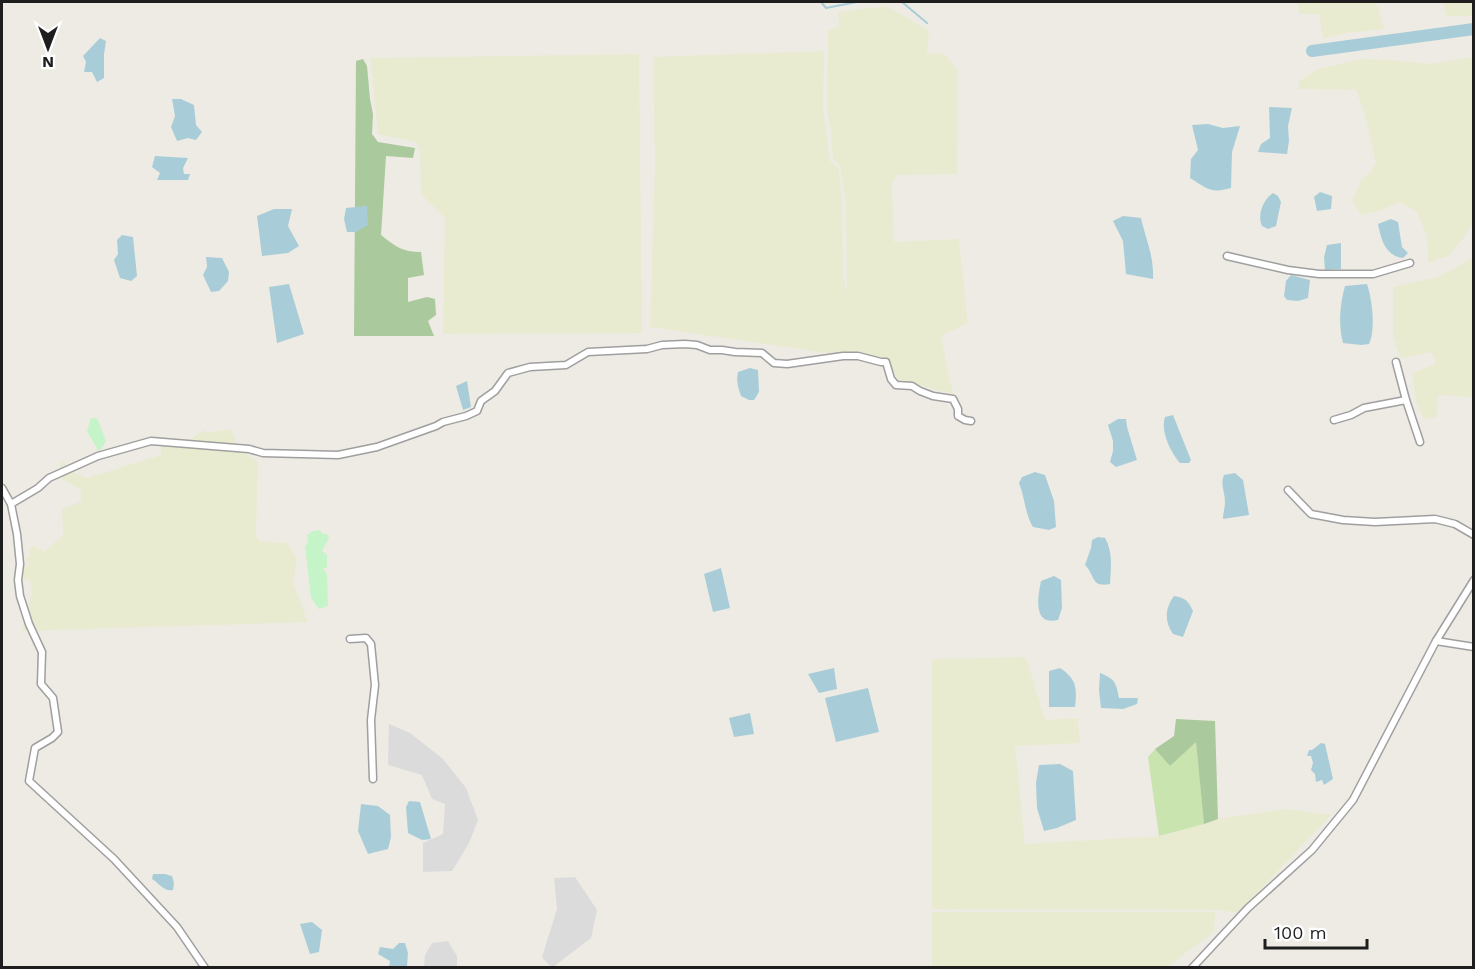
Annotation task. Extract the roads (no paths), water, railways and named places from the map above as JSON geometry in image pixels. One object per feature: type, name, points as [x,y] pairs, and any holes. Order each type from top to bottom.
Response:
[{"type":"street","points":[[1227,255],[1288,270],[1319,274],[1373,274],[1410,263]]},
{"type":"street","points":[[10,504],[58,473],[98,456],[151,441],[287,454],[338,455],[377,447],[477,411],[481,401],[495,391],[508,373],[531,367],[566,365],[588,352],[647,349],[662,345],[698,345],[710,350],[762,353],[774,363],[787,364],[843,356],[858,356],[886,362],[891,379],[896,385],[912,386],[933,396],[953,399],[958,409],[958,416],[972,421]]},
{"type":"street","points":[[1396,362],[1420,442]]},
{"type":"street","points":[[1334,420],[1364,408],[1406,400]]},
{"type":"street","points":[[2,488],[10,504],[17,534],[20,596],[29,624],[42,652],[41,684],[53,698],[58,732],[35,748],[29,781],[114,859],[177,927],[205,968]]},
{"type":"street","points":[[1288,490],[1311,514],[1364,522],[1435,519],[1455,524],[1473,536]]},
{"type":"street","points":[[1192,968],[1248,908],[1312,850],[1353,800],[1436,641],[1473,580]]},
{"type":"street","points":[[350,639],[366,638],[371,644],[375,685],[371,720],[373,779]]},
{"type":"street","points":[[1436,641],[1473,647]]},
{"type":"water","points":[[100,38],[106,41],[104,78],[97,82],[92,72],[84,72],[86,62],[83,56]]},
{"type":"water","points":[[172,99],[181,99],[194,105],[196,125],[202,132],[196,140],[188,138],[177,141],[171,127],[175,116]]},
{"type":"water","points":[[1269,107],[1292,108],[1288,126],[1287,154],[1258,152],[1261,144],[1270,138]]},
{"type":"water","points":[[1208,124],[1223,128],[1240,126],[1232,152],[1231,188],[1213,190],[1190,178],[1191,159],[1198,150],[1192,125]]},
{"type":"water","points":[[155,156],[188,158],[183,168],[184,174],[190,174],[188,180],[157,180],[160,173],[152,167]]},
{"type":"water","points":[[1320,192],[1332,196],[1331,209],[1317,211],[1314,197]]},
{"type":"water","points":[[1273,193],[1281,202],[1276,226],[1268,229],[1262,226],[1261,212],[1266,199]]},
{"type":"water","points":[[367,206],[368,225],[356,232],[347,232],[344,219],[346,208]]},
{"type":"water","points":[[274,209],[292,209],[288,226],[299,246],[288,253],[262,256],[257,216]]},
{"type":"water","points":[[1123,216],[1141,218],[1151,255],[1153,279],[1126,274],[1123,241],[1113,221]]},
{"type":"water","points":[[1391,219],[1398,222],[1402,247],[1408,253],[1403,258],[1397,257],[1388,250],[1381,235],[1378,224]]},
{"type":"water","points":[[122,235],[133,237],[137,276],[131,281],[120,278],[114,260],[118,254],[117,240]]},
{"type":"water","points":[[1341,243],[1341,269],[1325,270],[1324,257],[1327,245]]},
{"type":"water","points":[[206,257],[222,258],[229,272],[228,281],[219,291],[211,292],[203,275],[207,267]]},
{"type":"water","points":[[1291,275],[1310,280],[1308,298],[1298,301],[1287,300],[1284,296],[1286,281]]},
{"type":"water","points":[[289,284],[304,334],[277,343],[269,287]]},
{"type":"water","points":[[1367,284],[1373,314],[1369,344],[1343,343],[1340,314],[1345,286]]},
{"type":"water","points":[[750,368],[758,370],[759,392],[754,400],[741,396],[737,378],[738,372]]},
{"type":"water","points":[[467,381],[471,407],[463,410],[456,386]]},
{"type":"water","points":[[1173,415],[1191,460],[1189,463],[1180,463],[1167,442],[1164,429],[1165,417]]},
{"type":"water","points":[[1118,419],[1126,419],[1137,460],[1116,467],[1110,462],[1113,441],[1108,425]]},
{"type":"water","points":[[1035,472],[1045,475],[1054,501],[1056,527],[1049,530],[1033,527],[1019,483],[1022,477]]},
{"type":"water","points":[[1235,473],[1243,480],[1249,515],[1223,519],[1224,475]]},
{"type":"water","points":[[1098,537],[1105,538],[1109,549],[1110,584],[1104,585],[1096,582],[1085,565],[1092,540]]},
{"type":"water","points":[[721,568],[730,608],[713,612],[704,574]]},
{"type":"water","points":[[1054,576],[1061,580],[1062,608],[1058,620],[1050,621],[1044,619],[1040,614],[1038,602],[1041,581]]},
{"type":"water","points":[[1174,596],[1186,600],[1193,611],[1183,637],[1173,634],[1167,619],[1167,610]]},
{"type":"water","points":[[834,668],[837,689],[819,693],[808,674]]},
{"type":"water","points":[[1060,668],[1070,676],[1075,685],[1075,707],[1049,707],[1049,671]]},
{"type":"water","points":[[1100,673],[1114,682],[1119,698],[1138,698],[1137,704],[1123,709],[1101,708]]},
{"type":"water","points":[[868,688],[879,732],[836,742],[825,698]]},
{"type":"water","points":[[750,713],[754,734],[734,737],[729,718]]},
{"type":"water","points":[[1321,743],[1325,744],[1333,779],[1324,785],[1322,780],[1316,782],[1315,774],[1311,770],[1313,763],[1311,756],[1307,756],[1309,750]]},
{"type":"water","points":[[1060,764],[1073,771],[1076,820],[1044,831],[1037,808],[1036,783],[1039,765]]},
{"type":"water","points":[[409,801],[420,802],[431,839],[422,840],[408,833],[406,807]]},
{"type":"water","points":[[361,804],[378,806],[390,815],[391,837],[388,849],[368,854],[358,831]]},
{"type":"water","points":[[153,874],[172,876],[173,890],[164,888],[152,879]]},
{"type":"water","points":[[312,922],[322,930],[319,952],[310,954],[300,924]]},
{"type":"water","points":[[399,943],[405,943],[408,953],[407,967],[389,967],[390,961],[378,954],[380,947],[393,949]]},
{"type":"waterway","points":[[821,2],[826,8],[857,2]]},
{"type":"waterway","points":[[902,2],[927,23]]},
{"type":"waterway","points":[[1312,51],[1474,29]]}]
